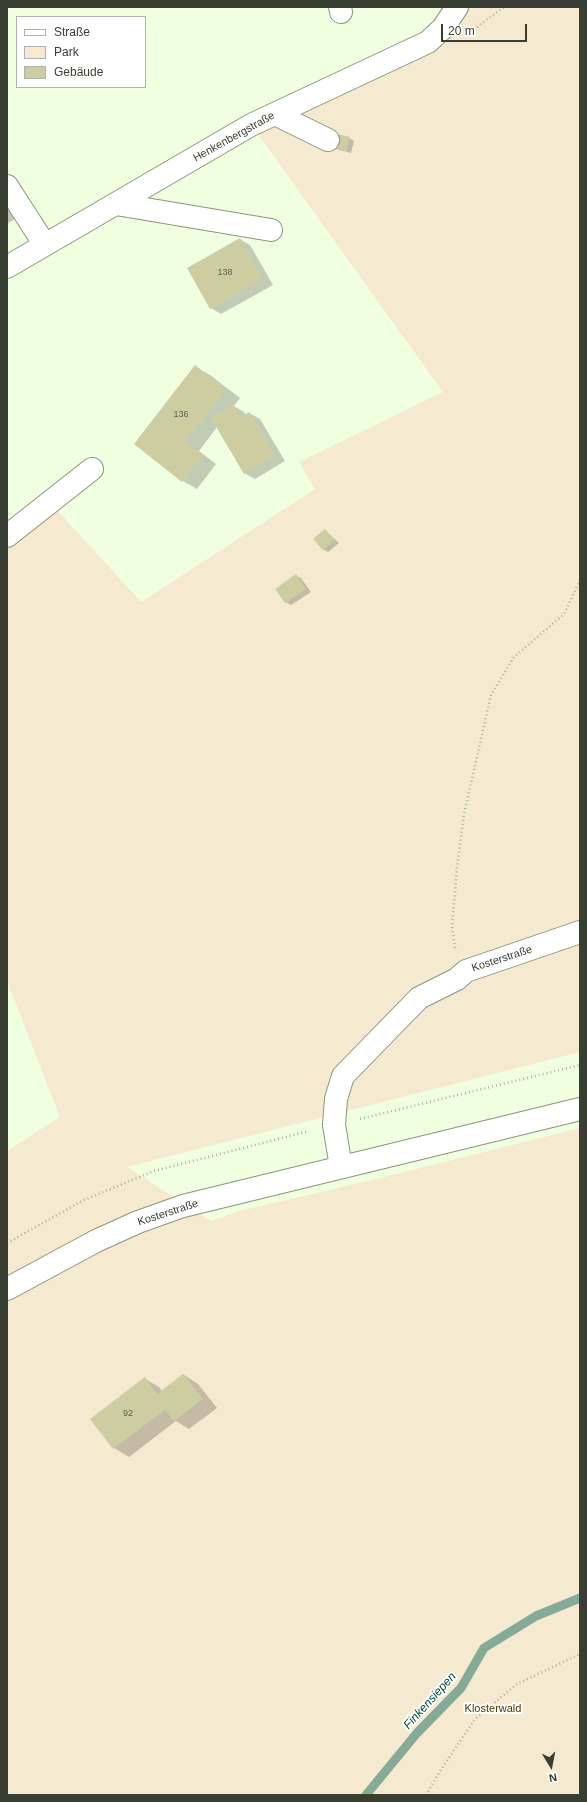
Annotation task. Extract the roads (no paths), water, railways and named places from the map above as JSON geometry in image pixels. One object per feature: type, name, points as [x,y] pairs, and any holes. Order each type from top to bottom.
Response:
[{"type":"main road","name":"Henkenbergstraße","points":[[7,267],[251,125],[428,42],[443,28],[457,7]]},
{"type":"main road","points":[[275,114],[328,140]]},
{"type":"main road","points":[[7,186],[45,245]]},
{"type":"main road","points":[[116,204],[271,230]]},
{"type":"main road","points":[[7,536],[92,468]]},
{"type":"main road","name":"Kosterstraße","points":[[341,1167],[334,1125],[336,1099],[343,1076],[419,998],[457,979],[466,971],[580,932]]},
{"type":"main road","name":"Kosterstraße","points":[[7,1289],[96,1241],[138,1222],[183,1206],[580,1109]]},
{"type":"waterway","name":"Finkensiepen","points":[[366,1795],[417,1733],[461,1688],[484,1648],[536,1616],[580,1598]]},
{"type":"park label","name":"Klosterwald","points":[[493,1709]]}]
